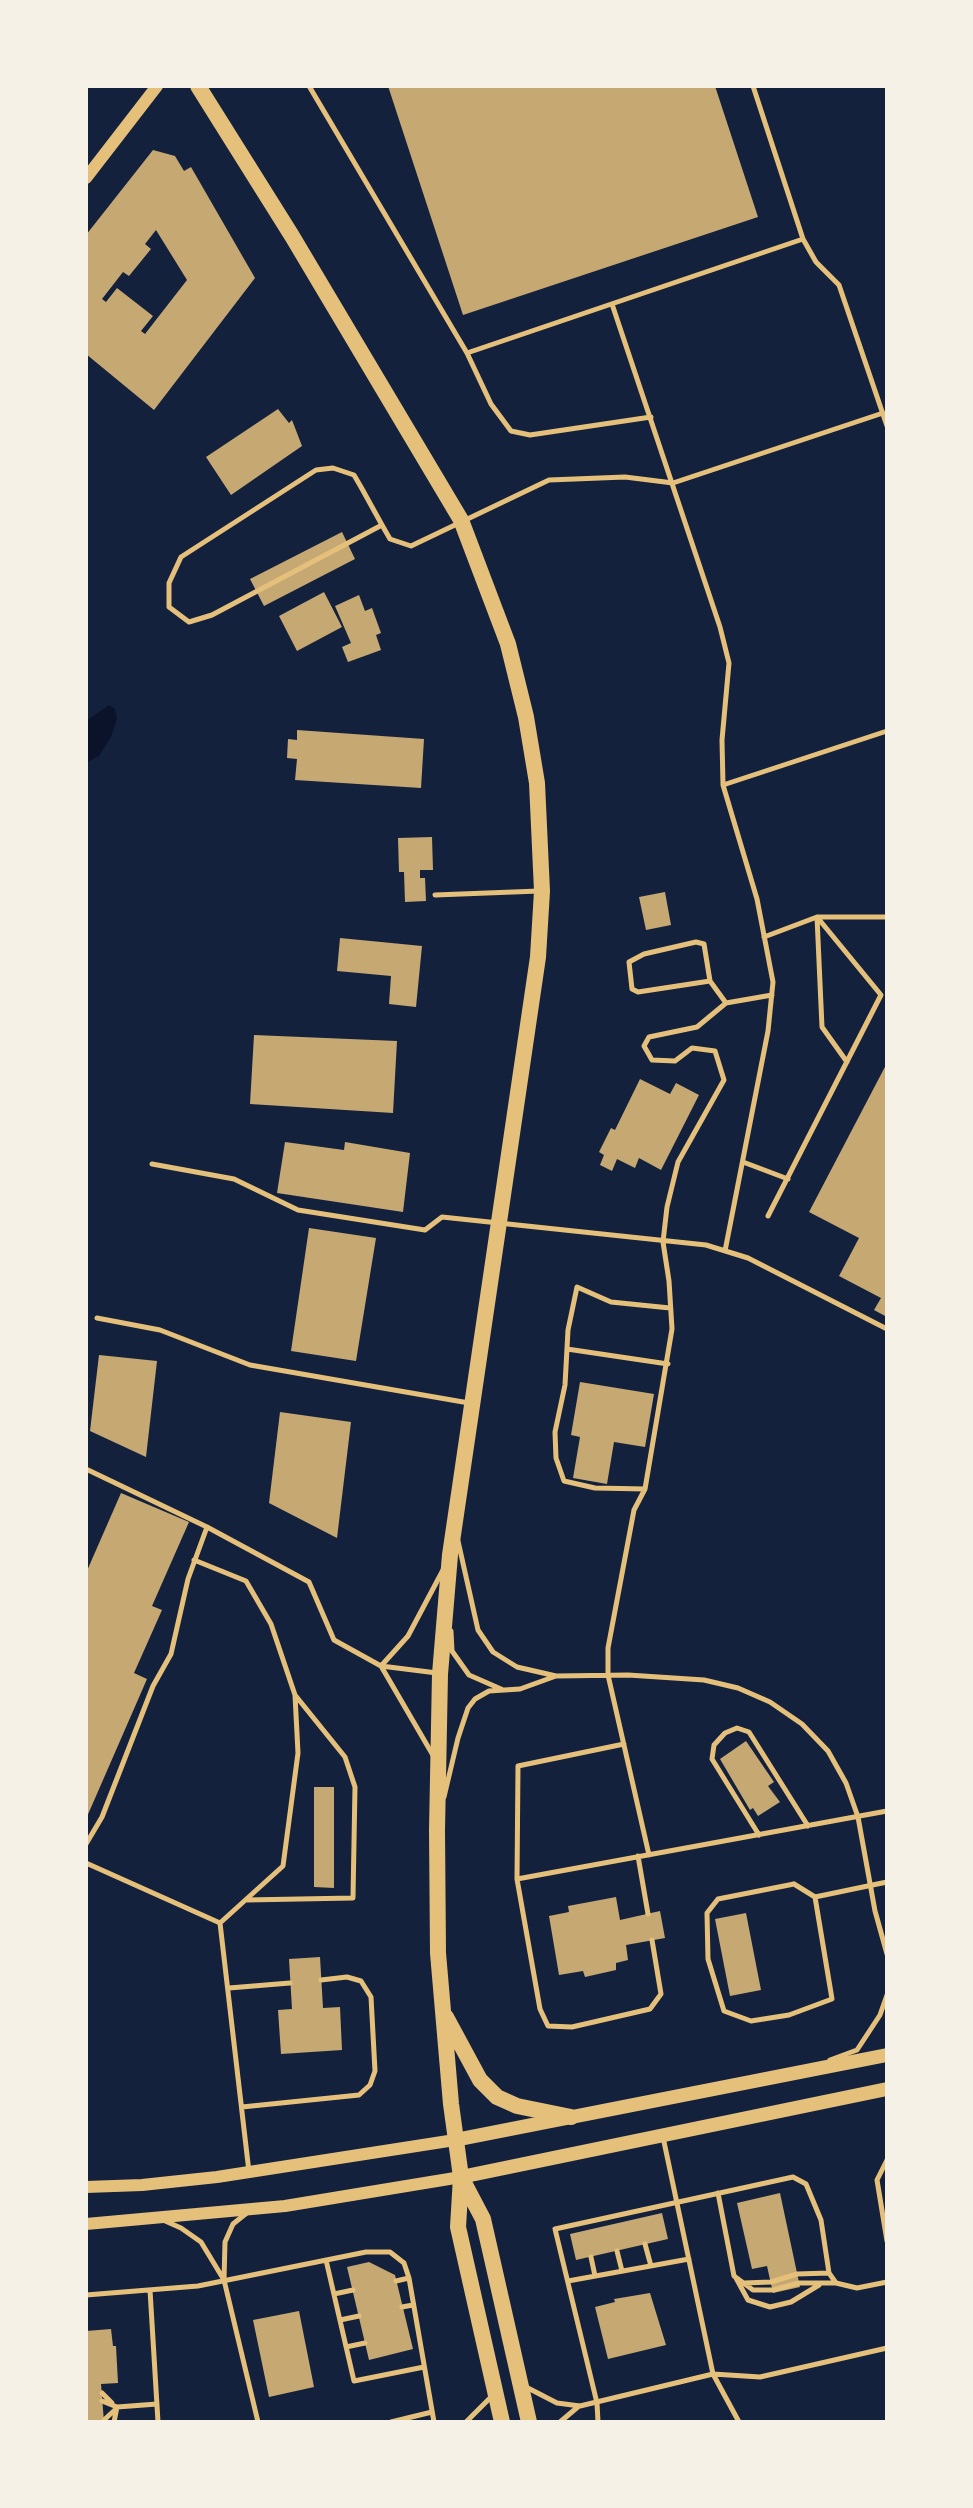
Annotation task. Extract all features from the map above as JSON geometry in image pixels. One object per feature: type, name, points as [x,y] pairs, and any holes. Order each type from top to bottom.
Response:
[{"type":"main road","points":[[198,86],[379,379],[461,520],[488,586],[518,677],[537,783],[542,891],[538,957],[450,1555],[440,1674],[438,1765],[438,1953],[455,2140],[461,2176],[458,2227],[502,2422]]},
{"type":"main road","points":[[443,2011],[480,2080],[497,2097],[517,2106],[571,2117]]},
{"type":"main road","points":[[455,2140],[887,2055]]},
{"type":"main road","points":[[461,2176],[663,2137],[887,2089]]},
{"type":"main road","points":[[461,2176],[483,2219],[529,2422]]},
{"type":"street","points":[[86,178],[157,86]]},
{"type":"street","points":[[86,2187],[142,2185],[249,2172],[455,2140]]},
{"type":"street","points":[[86,2224],[252,2209],[461,2176]]},
{"type":"lane","points":[[309,86],[467,353],[491,404],[510,431],[530,435],[651,417]]},
{"type":"lane","points":[[753,86],[803,239],[816,262],[839,285],[887,426]]},
{"type":"lane","points":[[467,353],[803,239]]},
{"type":"lane","points":[[612,304],[718,618],[729,663],[722,740],[723,785],[757,899],[773,982],[768,1031],[725,1251]]},
{"type":"lane","points":[[382,526],[212,615],[188,622],[169,607],[169,583],[181,557],[316,470],[333,468],[354,475],[390,539],[411,546],[549,480],[625,477],[673,483],[883,414]]},
{"type":"lane","points":[[723,785],[887,731]]},
{"type":"lane","points":[[435,895],[542,891]]},
{"type":"lane","points":[[764,937],[817,917],[887,917]]},
{"type":"lane","points":[[768,1216],[881,995],[817,917]]},
{"type":"lane","points":[[817,917],[822,1027],[847,1062]]},
{"type":"lane","points":[[710,981],[644,992],[632,989],[629,962],[644,954],[696,942],[704,944],[710,981],[726,1003]]},
{"type":"lane","points":[[649,1854],[608,1675],[608,1648],[634,1510],[645,1489],[668,1364],[672,1329],[663,1242],[678,1162],[724,1080],[715,1051],[692,1048],[676,1061],[652,1060],[644,1046],[649,1037],[696,1027],[726,1003],[772,995]]},
{"type":"lane","points":[[743,1162],[788,1179]]},
{"type":"lane","points":[[152,1164],[234,1179],[298,1210],[425,1230],[442,1217],[706,1245],[774,1271],[887,1329]]},
{"type":"lane","points":[[645,1489],[595,1488],[564,1481],[556,1458],[555,1432],[565,1385],[567,1349],[577,1287],[611,1302],[670,1308]]},
{"type":"lane","points":[[97,1318],[160,1330],[250,1365],[472,1403]]},
{"type":"lane","points":[[567,1349],[668,1364]]},
{"type":"lane","points":[[86,1469],[207,1527],[309,1583],[334,1640],[381,1666],[440,1674]]},
{"type":"lane","points":[[454,1524],[478,1630],[493,1652],[517,1667],[556,1676],[608,1675],[704,1680],[738,1688],[770,1702],[802,1724],[828,1751],[846,1783],[858,1817],[887,1954]]},
{"type":"lane","points":[[86,1844],[102,1816],[153,1686],[171,1654],[194,1560],[207,1527]]},
{"type":"lane","points":[[381,1666],[408,1636],[450,1555]]},
{"type":"lane","points":[[194,1560],[246,1581],[271,1624],[295,1695],[298,1753],[283,1866],[220,1923]]},
{"type":"lane","points":[[449,1582],[452,1651],[469,1675],[503,1690]]},
{"type":"lane","points":[[381,1666],[438,1765]]},
{"type":"lane","points":[[437,1830],[468,1708],[489,1691],[520,1689],[556,1676]]},
{"type":"lane","points":[[246,1900],[353,1898],[355,1787],[345,1757],[295,1695]]},
{"type":"lane","points":[[759,1835],[712,1759],[714,1745],[725,1733],[737,1728],[749,1732],[808,1826]]},
{"type":"lane","points":[[624,1744],[518,1766],[517,1879],[540,2009],[548,2026],[572,2028],[650,2009],[661,1994],[652,1940]]},
{"type":"lane","points":[[517,1879],[887,1811]]},
{"type":"lane","points":[[638,1856],[648,1914]]},
{"type":"lane","points":[[86,1863],[220,1923]]},
{"type":"lane","points":[[815,1897],[832,1999],[789,2015],[751,2021],[724,2011],[708,1959],[706,1913],[718,1899],[794,1884],[815,1897],[887,1882]]},
{"type":"lane","points":[[220,1923],[249,2172]]},
{"type":"lane","points":[[242,2107],[359,2095],[370,2085],[375,2071],[371,1997],[361,1981],[347,1977],[321,1980]]},
{"type":"lane","points":[[229,1988],[290,1983]]},
{"type":"lane","points":[[798,2073],[857,2050],[880,2015],[887,1995]]},
{"type":"lane","points":[[663,2137],[713,2374],[739,2422]]},
{"type":"lane","points":[[887,2160],[877,2180],[887,2241]]},
{"type":"lane","points":[[598,2422],[597,2403],[555,2229],[793,2177],[806,2184],[821,2220],[829,2273],[836,2283]]},
{"type":"lane","points":[[718,2193],[734,2276],[748,2300],[770,2306],[791,2302],[821,2283]]},
{"type":"lane","points":[[252,2209],[233,2224],[225,2242],[224,2280],[257,2422]]},
{"type":"lane","points":[[635,2212],[637,2219]]},
{"type":"lane","points":[[608,2217],[610,2225]]},
{"type":"lane","points":[[158,2218],[181,2228],[201,2242],[224,2280]]},
{"type":"lane","points":[[583,2223],[584,2231]]},
{"type":"lane","points":[[645,2244],[651,2266]]},
{"type":"lane","points":[[617,2251],[622,2271]]},
{"type":"lane","points":[[86,2295],[224,2280],[366,2252],[390,2252],[404,2263],[409,2278],[434,2422]]},
{"type":"lane","points":[[592,2256],[596,2276]]},
{"type":"lane","points":[[568,2281],[689,2259]]},
{"type":"lane","points":[[326,2260],[354,2381],[424,2367]]},
{"type":"lane","points":[[744,2283],[771,2282],[797,2274],[829,2273]]},
{"type":"lane","points":[[734,2276],[753,2290],[773,2290],[799,2283],[836,2283],[858,2288],[887,2282]]},
{"type":"lane","points":[[397,2281],[409,2278]]},
{"type":"lane","points":[[150,2290],[158,2422]]},
{"type":"lane","points":[[334,2294],[353,2290]]},
{"type":"lane","points":[[402,2307],[413,2305]]},
{"type":"lane","points":[[340,2320],[359,2316]]},
{"type":"lane","points":[[408,2332],[418,2330]]},
{"type":"lane","points":[[346,2347],[365,2343]]},
{"type":"lane","points":[[518,2382],[557,2403],[580,2406],[713,2374],[760,2377],[887,2347]]},
{"type":"lane","points":[[102,2393],[117,2407]]},
{"type":"lane","points":[[467,2422],[495,2393]]},
{"type":"lane","points":[[102,2401],[117,2407]]},
{"type":"lane","points":[[103,2409],[157,2404]]},
{"type":"lane","points":[[560,2422],[580,2406]]},
{"type":"lane","points":[[104,2420],[117,2407]]},
{"type":"lane","points":[[114,2422],[117,2407]]},
{"type":"lane","points":[[391,2422],[432,2412]]},
{"type":"water","points":[[109,705],[115,709],[117,719],[111,737],[99,756],[86,763],[86,721]]},
{"type":"building","points":[[388,86],[715,86],[758,217],[463,315]]},
{"type":"building","points":[[153,150],[175,156],[184,171],[191,167],[255,278],[154,410],[86,354],[86,235]],"holes":[[[156,230],[187,280],[145,334],[141,331],[153,316],[117,288],[106,302],[102,299],[123,272],[129,276],[151,249],[145,244]]]},
{"type":"building","points":[[278,409],[289,423],[292,420],[302,446],[231,495],[206,457]]},
{"type":"building","points":[[342,532],[355,559],[264,606],[250,579]]},
{"type":"building","points":[[324,592],[342,627],[297,651],[279,616]]},
{"type":"building","points":[[359,595],[365,611],[372,608],[381,633],[376,635],[381,650],[348,662],[342,647],[351,643],[335,606]]},
{"type":"building","points":[[297,730],[424,739],[421,788],[295,780],[297,759],[287,758],[288,739],[297,740]]},
{"type":"building","points":[[432,837],[433,870],[420,870],[420,878],[425,878],[426,901],[405,902],[404,872],[399,872],[398,838]]},
{"type":"building","points":[[665,892],[671,925],[646,930],[639,897]]},
{"type":"building","points":[[340,938],[422,946],[416,1007],[389,1004],[391,976],[337,971]]},
{"type":"building","points":[[254,1035],[397,1041],[393,1113],[250,1104]]},
{"type":"building","points":[[887,1063],[887,1317],[874,1310],[881,1298],[839,1276],[859,1238],[809,1212]]},
{"type":"building","points":[[640,1079],[670,1094],[676,1083],[699,1095],[661,1170],[639,1158],[635,1168],[617,1159],[612,1171],[600,1165],[604,1155],[599,1152],[611,1128],[615,1130]]},
{"type":"building","points":[[285,1142],[344,1150],[345,1142],[410,1153],[403,1212],[277,1193]]},
{"type":"building","points":[[309,1228],[376,1238],[356,1361],[291,1351]]},
{"type":"building","points":[[99,1355],[157,1361],[146,1457],[90,1431]]},
{"type":"building","points":[[580,1382],[654,1394],[645,1447],[614,1442],[607,1484],[573,1478],[580,1437],[571,1435]]},
{"type":"building","points":[[280,1412],[351,1422],[337,1538],[269,1503]]},
{"type":"building","points":[[121,1493],[189,1522],[152,1606],[162,1610],[134,1673],[147,1679],[86,1819],[86,1573]]},
{"type":"building","points":[[746,1741],[774,1782],[768,1786],[780,1802],[758,1816],[753,1808],[750,1810],[720,1759]]},
{"type":"building","points":[[314,1787],[334,1787],[334,1888],[314,1887]]},
{"type":"building","points":[[616,1897],[620,1920],[660,1911],[665,1938],[626,1945],[628,1960],[616,1963],[616,1970],[585,1977],[583,1971],[559,1975],[549,1916],[569,1912],[568,1906]]},
{"type":"building","points":[[746,1913],[761,1990],[730,1996],[715,1919]]},
{"type":"building","points":[[320,1957],[323,2008],[340,2007],[342,2050],[281,2054],[278,2010],[292,2009],[289,1959]]},
{"type":"building","points":[[780,2193],[800,2287],[773,2293],[767,2266],[752,2269],[737,2203]]},
{"type":"building","points":[[662,2213],[668,2239],[576,2260],[570,2234]]},
{"type":"building","points":[[369,2262],[395,2275],[413,2349],[369,2360],[347,2267]]},
{"type":"building","points":[[650,2293],[666,2345],[608,2359],[595,2307],[615,2302],[614,2299]]},
{"type":"building","points":[[299,2311],[314,2387],[269,2397],[253,2320]]},
{"type":"building","points":[[111,2329],[113,2346],[116,2346],[118,2383],[101,2384],[104,2422],[86,2422],[86,2331]]}]
